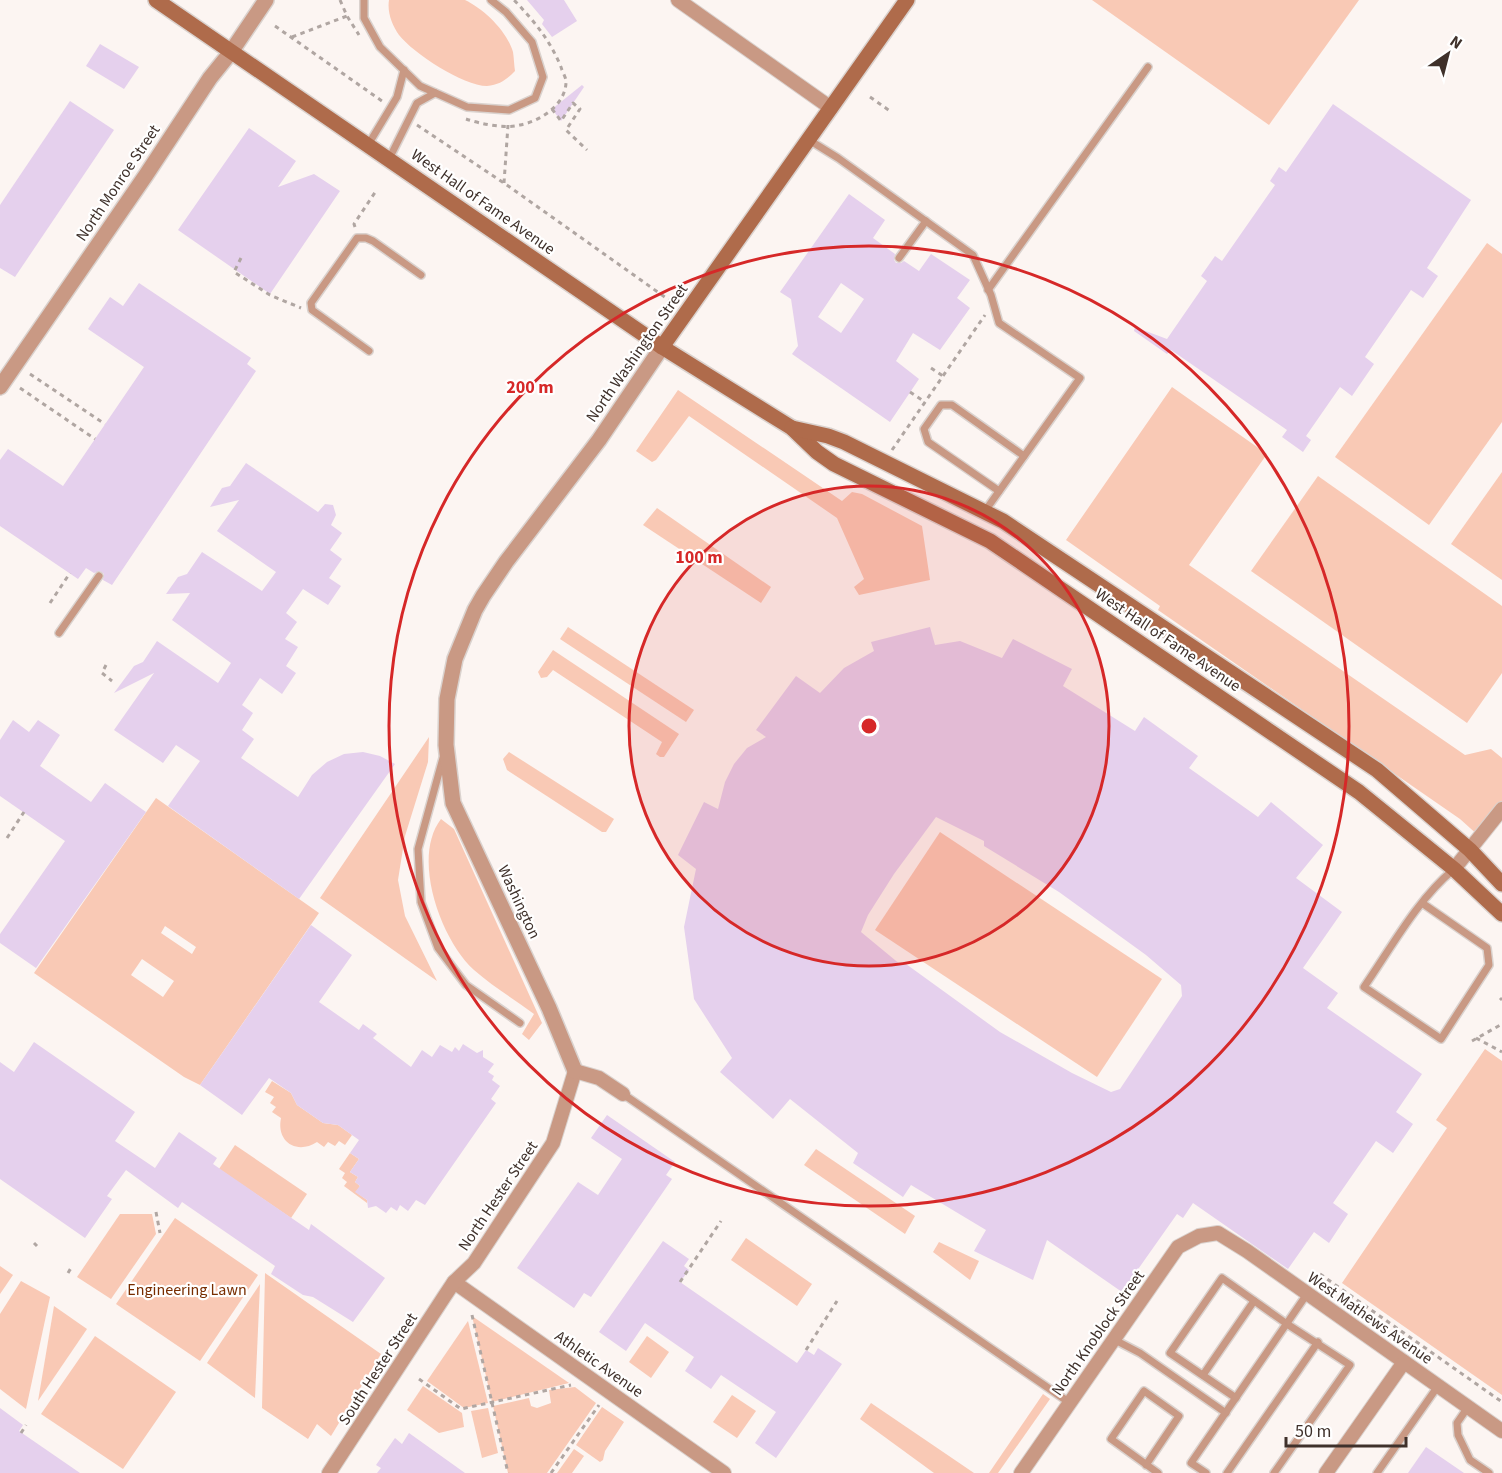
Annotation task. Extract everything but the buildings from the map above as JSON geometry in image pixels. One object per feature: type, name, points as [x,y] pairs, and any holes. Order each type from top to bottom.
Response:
[{"type":"main road","name":"West Hall of Fame Avenue","points":[[156,0],[662,347],[792,428],[817,452],[834,464],[990,541],[1359,792],[1455,869],[1502,914]]},
{"type":"main road","name":"North Washington Street","points":[[662,347],[907,0]]},
{"type":"main road","name":"West Hall of Fame Avenue","points":[[792,428],[844,442],[1003,521],[1377,770],[1470,850],[1502,884]]},
{"type":"street","name":"North Monroe Street","points":[[0,387],[210,78],[231,52],[266,0]]},
{"type":"street","points":[[678,0],[831,108]]},
{"type":"street","name":"North Washington Street","points":[[446,745],[447,699],[455,659],[475,610],[495,577],[599,440],[662,347]]},
{"type":"street","name":"Washington","points":[[446,745],[453,803],[549,1008],[574,1071]]},
{"type":"street","points":[[1455,869],[1502,809]]},
{"type":"street","points":[[574,1071],[599,1078],[623,1094]]},
{"type":"street","name":"North Hester Street","points":[[454,1282],[474,1263],[553,1143],[574,1071]]},
{"type":"street","name":"North Knoblock Street","points":[[1021,1473],[1178,1247],[1199,1236],[1218,1233]]},
{"type":"street","name":"West Mathews Avenue","points":[[1218,1233],[1502,1431]]},
{"type":"street","name":"South Hester Street","points":[[329,1473],[454,1282]]},
{"type":"street","name":"Athletic Avenue","points":[[454,1282],[724,1473]]},
{"type":"street","points":[[1326,1473],[1404,1362]]},
{"type":"lane","points":[[364,0],[364,18],[380,47],[420,86],[467,107],[509,110],[535,98],[543,77],[532,42],[506,12],[491,0]]},
{"type":"lane","points":[[988,290],[1148,67]]},
{"type":"lane","points":[[368,145],[398,97],[404,70]]},
{"type":"lane","points":[[389,159],[417,103],[435,93]]},
{"type":"lane","points":[[809,141],[838,158],[973,255],[999,323],[1080,378],[984,512]]},
{"type":"lane","points":[[899,258],[926,221]]},
{"type":"lane","points":[[369,351],[312,310],[311,303],[357,238],[373,242],[421,275]]},
{"type":"lane","points":[[999,491],[928,442],[924,429],[941,405],[952,405],[1024,456]]},
{"type":"lane","points":[[59,633],[99,576]]},
{"type":"lane","points":[[446,745],[418,849],[421,902],[438,948],[466,985],[520,1023]]},
{"type":"lane","points":[[1422,903],[1487,948],[1489,965],[1440,1040],[1364,987],[1422,903],[1433,888],[1455,869]]},
{"type":"lane","points":[[623,1094],[1070,1403]]},
{"type":"lane","points":[[1236,1398],[1170,1353],[1222,1278],[1350,1365],[1275,1473]]},
{"type":"lane","points":[[1206,1473],[1191,1463],[1307,1294]]},
{"type":"lane","points":[[1203,1375],[1254,1301]]},
{"type":"lane","points":[[1113,1339],[1140,1353],[1226,1413]]},
{"type":"lane","points":[[1227,1473],[1318,1342]]},
{"type":"lane","points":[[1377,1473],[1438,1386]]},
{"type":"lane","points":[[1146,1465],[1179,1416],[1144,1391],[1111,1439],[1146,1465],[1158,1473]]},
{"type":"lane","points":[[1468,1407],[1457,1423],[1458,1435],[1470,1460],[1489,1473]]},
{"type":"path","points":[[340,0],[359,36]]},
{"type":"path","points":[[464,118],[482,125],[520,126],[546,114],[561,101],[566,80],[549,40],[514,0]]},
{"type":"path","points":[[292,37],[347,16]]},
{"type":"path","points":[[275,26],[391,108]]},
{"type":"path","points":[[870,97],[890,111]]},
{"type":"path","points":[[552,109],[561,121],[573,104],[580,109],[566,130],[587,150]]},
{"type":"path","points":[[408,120],[504,183],[669,300]]},
{"type":"path","points":[[504,183],[508,125]]},
{"type":"path","points":[[360,238],[354,224],[376,191]]},
{"type":"path","points":[[242,258],[234,272],[283,301],[300,308],[312,307]]},
{"type":"path","points":[[891,451],[993,303]]},
{"type":"path","points":[[931,368],[943,376]]},
{"type":"path","points":[[30,374],[105,424]]},
{"type":"path","points":[[20,388],[95,439]]},
{"type":"path","points":[[910,392],[925,402]]},
{"type":"path","points":[[50,603],[70,573]]},
{"type":"path","points":[[106,665],[102,673],[112,681]]},
{"type":"path","points":[[7,838],[24,812]]},
{"type":"path","points":[[1472,1041],[1502,1024]]},
{"type":"path","points":[[1476,1038],[1502,1052]]},
{"type":"path","points":[[156,1212],[160,1233]]},
{"type":"path","points":[[680,1282],[721,1221]]},
{"type":"path","points":[[68,1274],[71,1268]]},
{"type":"path","points":[[1320,1274],[1502,1402]]},
{"type":"path","points":[[806,1350],[837,1301]]},
{"type":"path","points":[[472,1315],[508,1473]]},
{"type":"path","points":[[419,1379],[461,1409],[571,1385]]},
{"type":"path","points":[[551,1473],[599,1405]]},
{"type":"path","points":[[21,1433],[26,1425]]},
{"type":"green space","points":[[389,0],[465,0],[487,15],[506,36],[513,52],[515,71],[503,81],[487,86],[477,85],[452,75],[415,51],[399,35],[391,18]]},
{"type":"green space","points":[[1092,0],[1359,0],[1269,125]]},
{"type":"green space","points":[[1487,243],[1502,254],[1502,422],[1429,525],[1335,457]]},
{"type":"green space","points":[[1172,387],[1267,454],[1189,565],[1465,755],[1491,749],[1502,758],[1502,809],[1480,837],[1460,819],[1158,610],[1160,606],[1066,540]]},
{"type":"green space","points":[[678,390],[842,501],[852,492],[862,494],[922,526],[930,580],[859,595],[854,587],[864,579],[837,518],[689,416],[656,460],[652,462],[636,451]]},
{"type":"green space","points":[[1502,472],[1502,580],[1451,544]]},
{"type":"green space","points":[[1318,476],[1502,606],[1502,673],[1467,723],[1251,571]]},
{"type":"green space","points":[[657,508],[771,587],[761,603],[643,525]]},
{"type":"green space","points":[[568,627],[694,710],[686,722],[560,639]]},
{"type":"green space","points":[[553,650],[679,734],[664,757],[656,754],[662,742],[553,670],[547,677],[541,678],[538,672]]},
{"type":"green space","points":[[429,737],[428,762],[405,836],[398,880],[405,916],[437,981],[320,898]]},
{"type":"green space","points":[[509,752],[614,819],[606,832],[602,832],[507,770],[503,759]]},
{"type":"green space","points":[[156,798],[319,913],[200,1085],[184,1077],[34,973]],"holes":[[[165,926],[196,947],[192,954],[161,933]],[[142,959],[174,981],[163,997],[131,975]]]},
{"type":"green space","points":[[441,819],[454,829],[542,1023],[529,1040],[522,1034],[534,1014],[474,970],[451,939],[441,919],[434,898],[429,855],[432,835]]},
{"type":"green space","points":[[940,832],[1162,979],[1097,1077],[875,930]]},
{"type":"green space","points":[[1485,1049],[1502,1061],[1502,1395],[1342,1283],[1447,1128],[1436,1120]]},
{"type":"green space","points":[[272,1081],[291,1093],[297,1105],[323,1123],[338,1125],[352,1135],[345,1145],[339,1141],[335,1146],[328,1142],[324,1147],[317,1142],[302,1147],[285,1140],[280,1126],[281,1118],[272,1112],[276,1107],[270,1103],[274,1097],[265,1092]]},
{"type":"green space","points":[[235,1145],[307,1194],[291,1218],[219,1169]]},
{"type":"green space","points":[[816,1149],[915,1216],[905,1234],[804,1165]]},
{"type":"green space","points":[[350,1153],[359,1159],[350,1172],[358,1177],[355,1182],[360,1186],[356,1192],[367,1200],[367,1203],[344,1186],[347,1182],[342,1178],[345,1173],[339,1169]]},
{"type":"green space","points":[[120,1214],[152,1214],[156,1234],[111,1299],[77,1277]]},
{"type":"green space","name":"Engineering Lawn","points":[[175,1218],[258,1275],[200,1361],[116,1304]]},
{"type":"green space","points":[[746,1238],[812,1284],[797,1306],[731,1260]]},
{"type":"green space","points":[[939,1242],[979,1261],[970,1280],[933,1252]]},
{"type":"green space","points":[[0,1266],[13,1275],[0,1294]]},
{"type":"green space","points":[[265,1273],[381,1354],[331,1436],[317,1424],[308,1439],[262,1408]]},
{"type":"green space","points":[[21,1281],[50,1297],[26,1409],[0,1389],[0,1314]]},
{"type":"green space","points":[[260,1284],[255,1398],[207,1363]]},
{"type":"green space","points":[[54,1306],[87,1329],[38,1401]]},
{"type":"green space","points":[[472,1316],[569,1383],[492,1402]]},
{"type":"green space","points":[[468,1321],[488,1403],[464,1408],[427,1381]]},
{"type":"green space","name":"Engineering Lawn","points":[[95,1336],[176,1392],[123,1469],[41,1414]]},
{"type":"green space","points":[[647,1336],[669,1352],[651,1378],[629,1362]]},
{"type":"green space","points":[[423,1386],[462,1413],[464,1427],[439,1433],[407,1410]]},
{"type":"green space","points":[[575,1387],[596,1403],[547,1473],[508,1473],[493,1406],[529,1398],[531,1406],[537,1408],[551,1403],[549,1390]]},
{"type":"green space","points":[[1043,1394],[1050,1399],[998,1473],[989,1473]]},
{"type":"green space","points":[[732,1395],[756,1411],[737,1438],[713,1422]]},
{"type":"green space","points":[[871,1403],[974,1473],[934,1473],[860,1419]]},
{"type":"green space","points":[[602,1407],[624,1422],[600,1462],[576,1445]]},
{"type":"green space","points":[[488,1408],[498,1453],[482,1458],[471,1411]]},
{"type":"green space","points":[[574,1449],[584,1456],[572,1473],[557,1473]]}]
